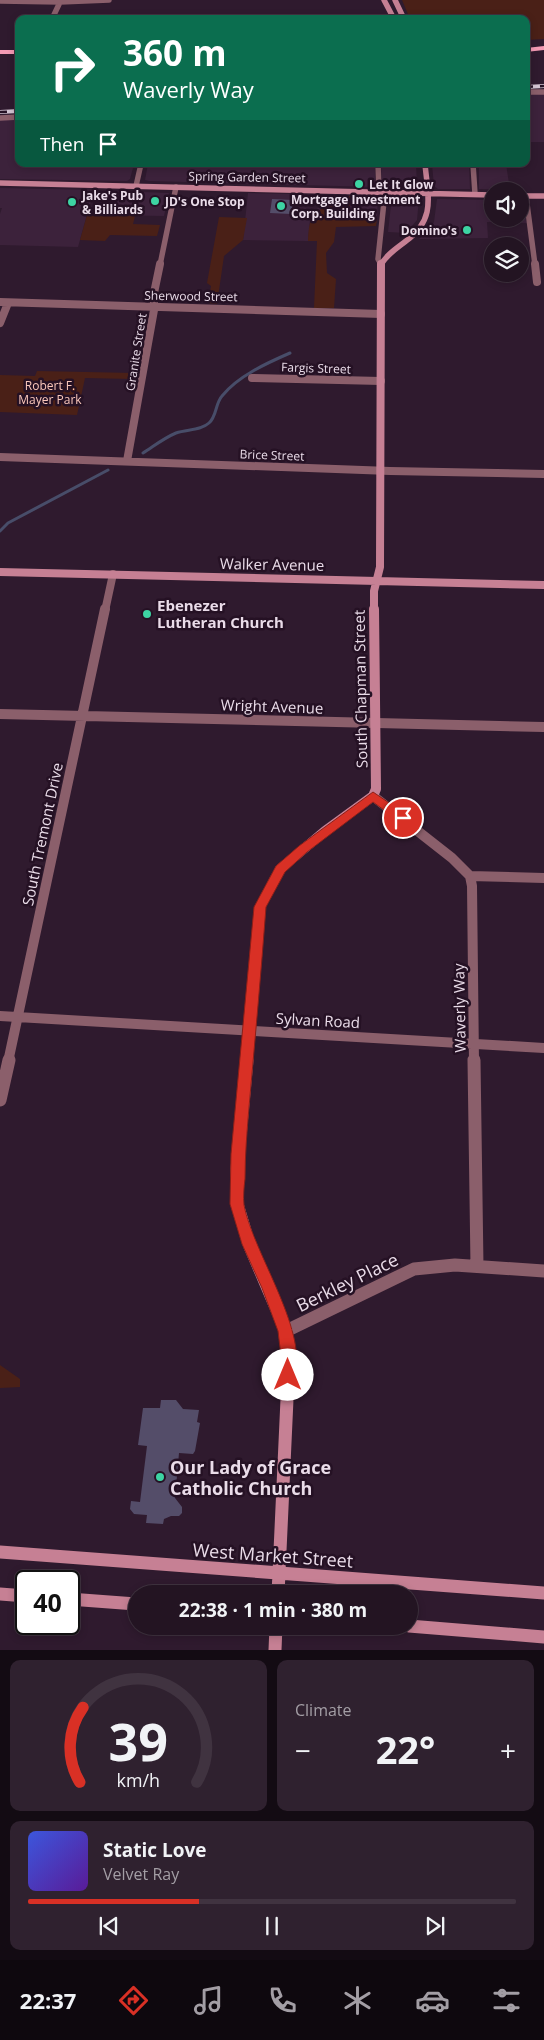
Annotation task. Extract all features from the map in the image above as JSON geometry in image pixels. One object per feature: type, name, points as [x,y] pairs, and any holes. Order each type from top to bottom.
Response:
[{"type":"main road","points":[[530,44],[544,43]]},
{"type":"main road","points":[[530,50],[544,48]]},
{"type":"main road","points":[[0,52],[15,52]]},
{"type":"street","points":[[0,1],[109,0]]},
{"type":"street","points":[[384,0],[392,15]]},
{"type":"street","points":[[396,0],[402,15]]},
{"type":"street","points":[[54,15],[60,1]]},
{"type":"street","points":[[530,92],[544,92]]},
{"type":"street","points":[[0,118],[15,117]]},
{"type":"street","points":[[136,186],[140,167]]},
{"type":"street","points":[[378,167],[382,192],[382,230],[378,259],[381,264],[394,250],[423,226],[427,215],[425,167]]},
{"type":"street","points":[[473,167],[475,194]]},
{"type":"street","name":"Spring Garden Street","points":[[0,184],[484,195]]},
{"type":"street","name":"Granite Street","points":[[127,461],[142,389],[154,293],[176,187]]},
{"type":"street","points":[[529,196],[544,196]]},
{"type":"street","points":[[529,227],[539,278]]},
{"type":"street","name":"South Chapman Street","points":[[373,796],[376,789],[374,591],[380,567],[381,264]]},
{"type":"street","points":[[0,322],[4,303]]},
{"type":"street","name":"Sherwood Street","points":[[4,303],[381,314]]},
{"type":"street","name":"Fargis Street","points":[[252,378],[381,381]]},
{"type":"street","name":"Brice Street","points":[[0,457],[379,471],[544,474]]},
{"type":"street","name":"Walker Avenue","points":[[0,572],[544,585]]},
{"type":"street","name":"South Tremont Drive","points":[[0,1100],[113,574]]},
{"type":"street","name":"Wright Avenue","points":[[0,714],[544,728]]},
{"type":"street","points":[[278,1585],[289,1356],[286,1331],[249,1244],[237,1204],[237,1169],[260,907],[280,869],[303,849],[373,796],[452,858],[470,876],[544,878]]},
{"type":"street","name":"Waverly Way","points":[[470,876],[472,886],[477,1266]]},
{"type":"street","name":"Sylvan Road","points":[[0,1016],[544,1048]]},
{"type":"street","name":"Berkley Place","points":[[286,1331],[414,1269],[455,1265],[544,1271]]},
{"type":"street","name":"West Market Street","points":[[0,1552],[544,1593]]},
{"type":"street","points":[[0,1594],[15,1595]]},
{"type":"street","points":[[80,1600],[128,1603]]},
{"type":"street","points":[[418,1627],[544,1637]]},
{"type":"street","points":[[275,1650],[276,1635]]},
{"type":"shaded area","points":[[544,93],[544,142],[530,142],[530,94]]},
{"type":"shaded area","points":[[15,119],[15,167],[133,167],[130,179],[127,181],[0,179],[0,120]]},
{"type":"shaded area","points":[[147,167],[375,167],[375,187],[145,180]]},
{"type":"shaded area","points":[[381,167],[416,167],[417,186],[415,188],[382,187]]},
{"type":"shaded area","points":[[432,167],[469,167],[470,189],[438,189],[434,186]]},
{"type":"shaded area","points":[[479,167],[506,167],[509,182],[484,182],[484,189],[479,189]]},
{"type":"shaded area","points":[[0,188],[94,190],[78,247],[0,245],[0,214],[2,208],[0,208]]},
{"type":"shaded area","points":[[114,191],[169,193],[164,216],[107,215]]},
{"type":"shaded area","points":[[248,193],[293,194],[293,207],[323,208],[314,213],[310,220],[308,241],[243,240]]},
{"type":"shaded area","points":[[350,196],[378,197],[377,219],[349,218]]},
{"type":"shaded area","points":[[403,197],[419,199],[417,220],[406,233],[388,232],[391,205],[396,199]]},
{"type":"shaded area","points":[[437,199],[484,200],[484,227],[487,227],[488,237],[419,239],[429,230],[434,222]]},
{"type":"green space","points":[[402,0],[544,0],[544,39],[530,40],[530,15],[408,15]]},
{"type":"green space","points":[[324,195],[350,196],[349,218],[377,219],[376,226],[336,227],[334,242],[326,253],[327,273],[336,279],[334,308],[314,308],[317,241],[308,241],[312,218],[323,208]]},
{"type":"green space","points":[[87,215],[135,216],[133,224],[160,225],[157,236],[110,235],[105,241],[80,240]]},
{"type":"green space","points":[[219,217],[247,218],[243,240],[224,256],[217,304],[208,303],[211,286],[207,283]]},
{"type":"green space","name":"Robert F. Mayer Park","points":[[37,371],[134,373],[133,379],[85,378],[77,415],[0,412],[0,375],[35,376]]},
{"type":"green space","points":[[0,1365],[20,1379],[20,1387],[0,1388]]},
{"type":"building","name":"Mortgage Investment Corp. Building","points":[[272,199],[293,200],[291,214],[270,213]]},
{"type":"building","name":"Our Lady of Grace Catholic Church","points":[[161,1400],[176,1400],[183,1409],[199,1410],[197,1422],[200,1423],[193,1454],[179,1453],[175,1498],[182,1507],[182,1513],[179,1516],[171,1516],[164,1519],[163,1524],[146,1523],[147,1515],[134,1514],[130,1509],[131,1501],[140,1502],[147,1446],[138,1445],[143,1408],[160,1408]]},
{"type":"waterway","points":[[143,453],[176,433],[205,426],[212,420],[222,396],[236,382],[244,376],[290,353]]},
{"type":"waterway","points":[[0,531],[8,523],[108,470]]},
{"type":"railway","points":[[530,87],[544,86]]},
{"type":"railway","points":[[0,112],[15,111]]},
{"type":"place","name":"Let It Glow","points":[[359,184]]},
{"type":"place","name":"JD's One Stop","points":[[155,201]]},
{"type":"place","name":"Jake's Pub & Billiards","points":[[72,202]]},
{"type":"place","name":"Mortgage Investment Corp. Building","points":[[281,206]]},
{"type":"place","name":"Domino's","points":[[467,230]]},
{"type":"place","name":"Ebenezer Lutheran Church","points":[[147,614]]},
{"type":"place","name":"Our Lady of Grace Catholic Church","points":[[160,1477]]},
{"type":"route","points":[[288,1375],[289,1356],[286,1331],[249,1244],[237,1204],[238,1154],[260,907],[280,869],[325,831],[373,796],[403,818]]}]
